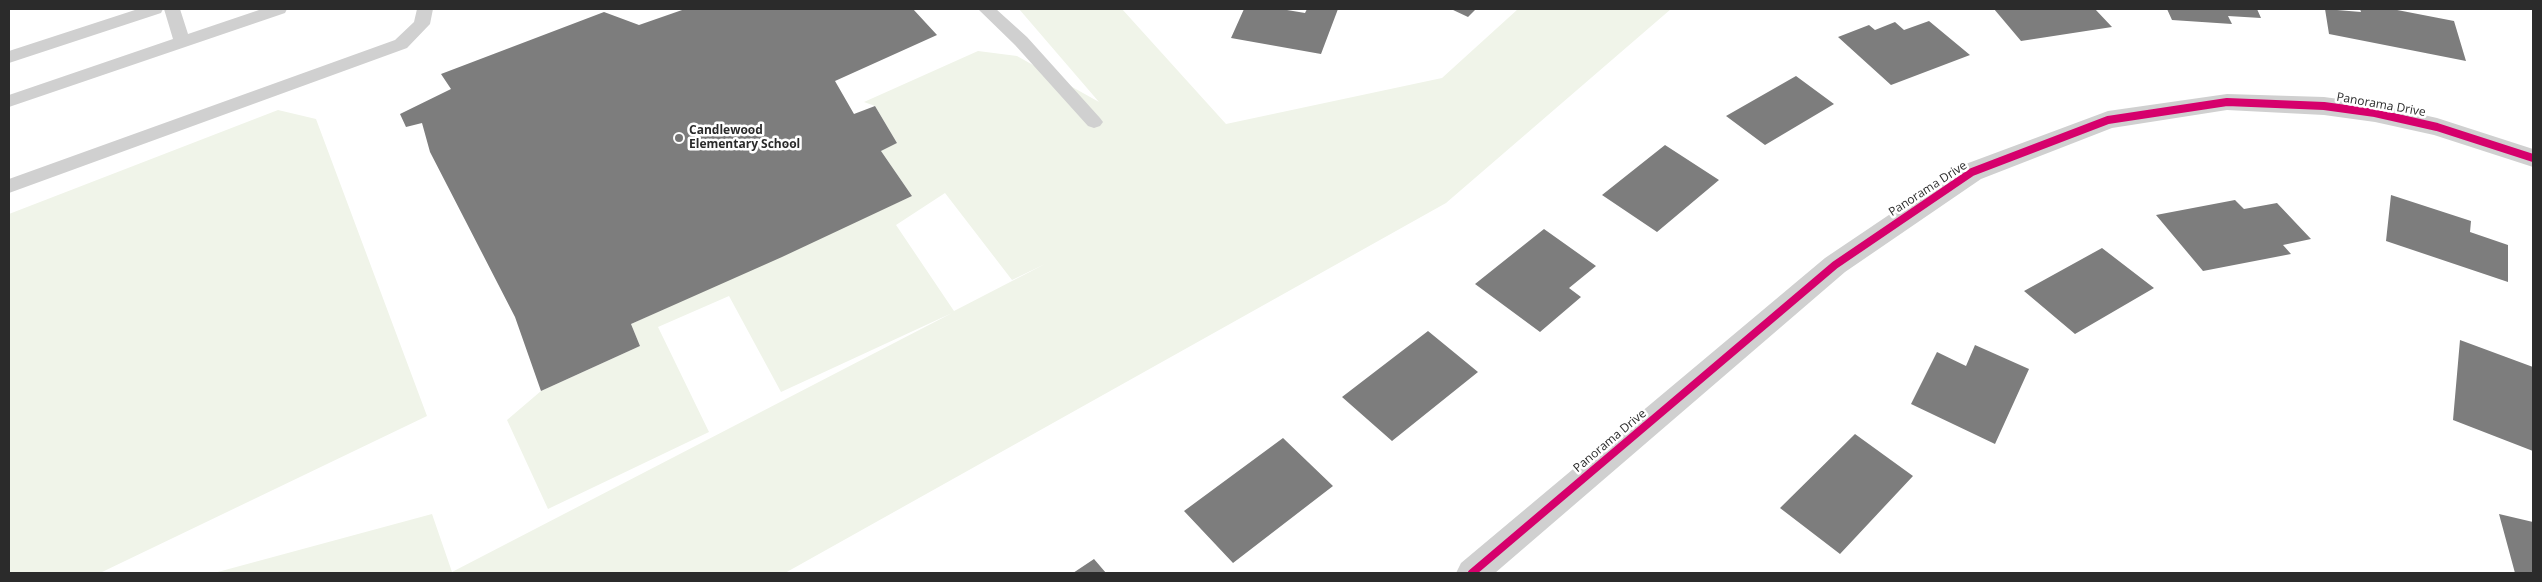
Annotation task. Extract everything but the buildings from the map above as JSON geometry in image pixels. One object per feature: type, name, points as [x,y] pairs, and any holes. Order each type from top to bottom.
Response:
[{"type":"street","name":"Panorama Drive","points":[[1472,573],[1835,265],[1972,172],[2108,120],[2227,102],[2324,106],[2375,113],[2437,127],[2533,158]]},
{"type":"lane","points":[[9,58],[155,9]]},
{"type":"lane","points":[[172,9],[182,42]]},
{"type":"lane","points":[[9,101],[182,42],[244,14],[279,9]]},
{"type":"lane","points":[[9,186],[401,44],[422,24],[425,9]]},
{"type":"lane","points":[[986,9],[1021,41],[1094,122]]},
{"type":"shaded area","points":[[1019,9],[1122,9],[1226,124],[1442,78],[1518,9],[1671,9],[1446,203],[785,573],[214,573],[432,514],[452,572],[952,313],[781,392],[729,296],[658,327],[709,432],[548,509],[507,420],[541,391],[640,346],[631,324],[912,196],[881,151],[897,143],[875,106],[864,102],[978,51],[1017,56],[1099,102]],"holes":[[[945,193],[1012,280],[1045,264],[954,311],[896,225]]]},
{"type":"shaded area","points":[[278,110],[316,119],[427,416],[100,573],[9,573],[9,214]]},
{"type":"cycle path","points":[[1472,573],[1835,265],[1972,172],[2108,120],[2227,102],[2324,106],[2375,113],[2437,127],[2533,158]]},
{"type":"place","name":"Candlewood Elementary School","points":[[679,138]]}]
